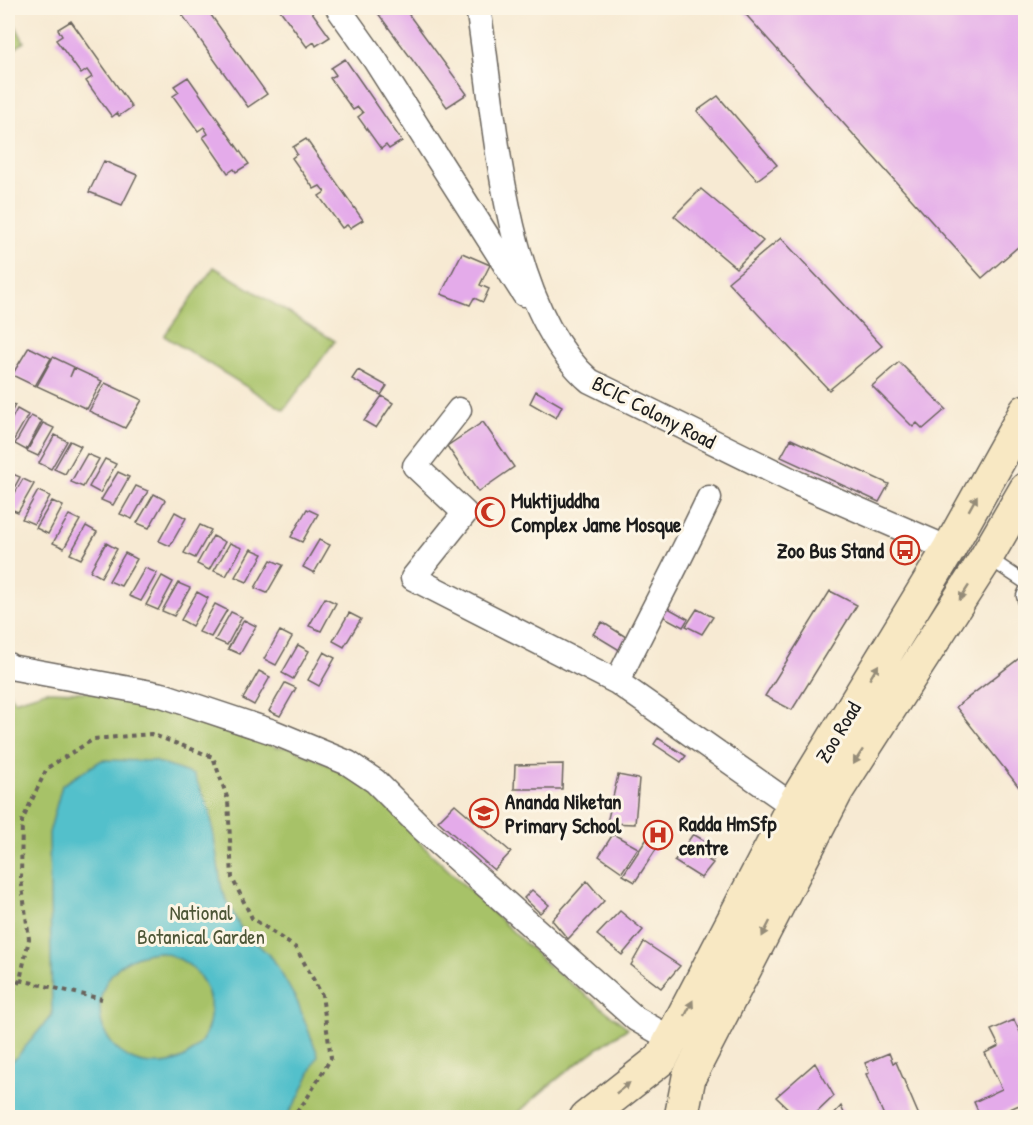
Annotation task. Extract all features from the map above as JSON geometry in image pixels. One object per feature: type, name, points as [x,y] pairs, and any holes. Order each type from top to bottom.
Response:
[{"type":"main road","name":"Zoo Road","points":[[586,1118],[667,1049],[793,806],[949,549],[1026,411]]},
{"type":"main road","name":"Zoo Road","points":[[681,1118],[689,1077],[837,790],[985,560],[1026,489]]},
{"type":"main road","points":[[949,549],[985,560]]},
{"type":"main road","points":[[667,1049],[689,1077]]},
{"type":"street","points":[[338,8],[375,60],[556,344]]},
{"type":"street","name":"BCIC Colony Road","points":[[478,8],[507,204],[530,284],[556,344],[575,368],[590,381],[799,484],[949,549]]},
{"type":"street","points":[[459,410],[415,466],[465,513],[413,578],[617,682],[793,806]]},
{"type":"street","points":[[617,682],[709,498]]},
{"type":"street","points":[[8,665],[162,695],[273,732],[348,763],[375,781],[423,830],[667,1049]]},
{"type":"lane","points":[[985,560],[1026,583]]},
{"type":"lane","points":[[1026,589],[1023,596],[1026,606]]},
{"type":"path","points":[[8,999],[20,980],[29,939],[21,879],[22,820],[47,768],[94,739],[150,734],[213,757],[228,800],[232,878],[252,918],[296,948],[322,995],[331,1058],[306,1100],[292,1118]]},
{"type":"path","points":[[20,980],[102,999]]},
{"type":"green space","points":[[8,11],[24,42],[8,54]]},
{"type":"green space","points":[[214,267],[335,341],[284,410],[164,336]]},
{"type":"green space","name":"National Botanical Garden","points":[[8,689],[14,701],[46,691],[87,692],[154,700],[260,735],[275,747],[290,747],[350,774],[393,806],[421,844],[551,968],[628,1028],[568,1070],[514,1117],[8,1117]]},
{"type":"water","points":[[102,760],[154,761],[194,775],[210,812],[222,890],[240,927],[273,959],[297,1001],[318,1055],[299,1097],[286,1117],[8,1117],[8,1064],[16,1058],[52,1015],[49,833],[62,785]],"holes":[[[158,952],[183,961],[199,976],[208,995],[210,1015],[205,1034],[194,1050],[176,1061],[153,1064],[131,1059],[114,1046],[104,1029],[100,1010],[103,990],[114,972],[132,959]]]},
{"type":"building","points":[[189,8],[206,8],[267,94],[248,107],[181,13]]},
{"type":"building","points":[[309,8],[330,37],[316,46],[314,42],[307,47],[280,10]]},
{"type":"building","points":[[383,8],[404,8],[467,94],[447,107],[377,12]]},
{"type":"building","points":[[740,8],[1026,8],[1026,240],[982,278]]},
{"type":"building","points":[[71,21],[132,107],[119,116],[117,113],[112,117],[86,81],[92,77],[87,70],[81,74],[56,40],[62,36],[58,29]]},
{"type":"building","points":[[345,59],[402,141],[389,149],[386,145],[381,149],[358,117],[363,113],[358,107],[353,110],[330,78],[336,75],[331,68]]},
{"type":"building","points":[[188,77],[249,164],[236,172],[234,169],[228,173],[203,137],[208,134],[204,127],[198,131],[173,96],[179,92],[174,86]]},
{"type":"building","points":[[718,96],[777,165],[757,180],[697,111]]},
{"type":"building","points":[[306,139],[363,220],[350,228],[347,225],[342,228],[319,196],[325,192],[320,186],[314,189],[292,158],[297,154],[293,147]]},
{"type":"building","points":[[104,161],[137,175],[122,205],[89,192]]},
{"type":"building","points":[[701,189],[763,241],[736,268],[674,216]]},
{"type":"building","points":[[781,238],[882,346],[829,390],[728,282]]},
{"type":"building","points":[[462,253],[490,265],[480,285],[489,289],[483,302],[474,298],[470,305],[441,294]]},
{"type":"building","points":[[29,347],[51,358],[35,386],[12,375]]},
{"type":"building","points":[[53,357],[74,367],[70,377],[74,368],[102,381],[87,409],[37,386]]},
{"type":"building","points":[[899,362],[946,409],[923,429],[917,423],[913,427],[872,386]]},
{"type":"building","points":[[358,370],[387,386],[381,395],[352,379]]},
{"type":"building","points":[[105,383],[142,400],[125,428],[89,411]]},
{"type":"building","points":[[536,391],[562,406],[556,418],[530,403]]},
{"type":"building","points":[[382,396],[393,403],[376,428],[364,421]]},
{"type":"building","points":[[8,402],[15,405],[8,419]]},
{"type":"building","points":[[17,409],[28,415],[12,443],[8,441],[8,426]]},
{"type":"building","points":[[31,416],[42,421],[26,450],[15,444]]},
{"type":"building","points":[[483,422],[514,467],[478,492],[447,446]]},
{"type":"building","points":[[43,423],[54,428],[38,456],[27,451]]},
{"type":"building","points":[[55,435],[67,441],[51,469],[39,463]]},
{"type":"building","points":[[791,439],[889,484],[879,502],[781,457]]},
{"type":"building","points":[[70,441],[81,446],[65,474],[54,469]]},
{"type":"building","points":[[87,454],[99,459],[83,487],[71,482]]},
{"type":"building","points":[[105,459],[116,464],[100,493],[89,487]]},
{"type":"building","points":[[8,472],[20,477],[8,499]]},
{"type":"building","points":[[118,472],[129,477],[113,505],[101,500]]},
{"type":"building","points":[[23,479],[34,484],[18,512],[8,508],[8,505]]},
{"type":"building","points":[[136,486],[148,491],[132,519],[120,514]]},
{"type":"building","points":[[38,491],[50,496],[34,524],[22,519]]},
{"type":"building","points":[[154,494],[165,500],[149,528],[137,523]]},
{"type":"building","points":[[52,501],[63,506],[48,534],[36,528]]},
{"type":"building","points":[[307,509],[318,514],[302,542],[291,537]]},
{"type":"building","points":[[175,512],[186,518],[170,546],[159,541]]},
{"type":"building","points":[[69,515],[80,520],[64,548],[53,543]]},
{"type":"building","points":[[200,525],[211,530],[195,558],[184,553]]},
{"type":"building","points":[[86,526],[97,532],[81,559],[70,554]]},
{"type":"building","points":[[213,536],[225,542],[209,570],[197,564]]},
{"type":"building","points":[[319,540],[330,545],[314,573],[303,567]]},
{"type":"building","points":[[106,543],[117,549],[101,577],[90,571]]},
{"type":"building","points":[[230,543],[242,548],[226,576],[214,571]]},
{"type":"building","points":[[251,549],[263,554],[247,582],[235,577]]},
{"type":"building","points":[[125,553],[137,559],[121,586],[109,581]]},
{"type":"building","points":[[271,560],[283,565],[267,593],[255,588]]},
{"type":"building","points":[[145,568],[157,573],[141,601],[129,596]]},
{"type":"building","points":[[162,576],[173,582],[158,610],[146,605]]},
{"type":"building","points":[[178,583],[190,588],[174,616],[162,611]]},
{"type":"building","points":[[830,591],[857,605],[792,710],[765,696]]},
{"type":"building","points":[[197,592],[208,598],[192,626],[181,620]]},
{"type":"building","points":[[325,598],[336,603],[321,631],[309,626]]},
{"type":"building","points":[[215,604],[227,610],[211,637],[199,632]]},
{"type":"building","points":[[661,604],[688,619],[683,627],[655,612]]},
{"type":"building","points":[[697,609],[713,617],[702,634],[686,626]]},
{"type":"building","points":[[231,612],[242,617],[227,645],[215,640]]},
{"type":"building","points":[[349,613],[361,619],[344,647],[333,641]]},
{"type":"building","points":[[244,620],[256,626],[240,654],[228,649]]},
{"type":"building","points":[[602,622],[634,642],[626,654],[593,634]]},
{"type":"building","points":[[280,631],[292,637],[276,665],[264,659]]},
{"type":"building","points":[[298,645],[309,651],[293,679],[282,673]]},
{"type":"building","points":[[324,652],[335,658],[319,686],[308,680]]},
{"type":"building","points":[[1026,653],[1026,796],[956,707]]},
{"type":"building","points":[[259,671],[270,677],[254,705],[243,699]]},
{"type":"building","points":[[285,683],[296,688],[280,716],[269,711]]},
{"type":"building","points":[[658,738],[686,756],[681,762],[654,744]]},
{"type":"building","points":[[563,764],[562,789],[514,789],[515,765]]},
{"type":"building","points":[[618,775],[639,779],[635,824],[607,823]]},
{"type":"building","points":[[455,804],[511,852],[494,870],[438,821]]},
{"type":"building","points":[[656,825],[668,831],[635,882],[623,875]]},
{"type":"building","points":[[613,834],[638,848],[622,872],[599,856]]},
{"type":"building","points":[[693,834],[720,850],[713,860],[686,844]]},
{"type":"building","points":[[686,846],[713,863],[701,878],[674,861]]},
{"type":"building","points":[[587,881],[604,901],[568,939],[552,920]]},
{"type":"building","points":[[532,890],[549,905],[540,913],[524,898]]},
{"type":"building","points":[[620,911],[643,930],[622,955],[597,935]]},
{"type":"building","points":[[644,942],[680,966],[661,988],[631,965]]},
{"type":"building","points":[[1014,1020],[1026,1044],[1026,1102],[990,1118],[981,1118],[974,1102],[1002,1089],[985,1053],[999,1046],[991,1030]]},
{"type":"building","points":[[889,1053],[893,1063],[896,1062],[920,1118],[885,1118],[866,1074],[869,1073],[865,1063]]},
{"type":"building","points":[[815,1063],[834,1096],[811,1118],[798,1118],[776,1097]]},
{"type":"building","points":[[841,1106],[846,1118],[830,1118]]},
{"type":"place","name":"Muktijuddha Complex Jame Mosque","points":[[490,512]]},
{"type":"place","name":"Zoo Bus Stand","points":[[905,550]]},
{"type":"place","name":"Ananda Niketan Primary School","points":[[484,813]]},
{"type":"place","name":"Radda HmSfp centre","points":[[658,835]]}]
